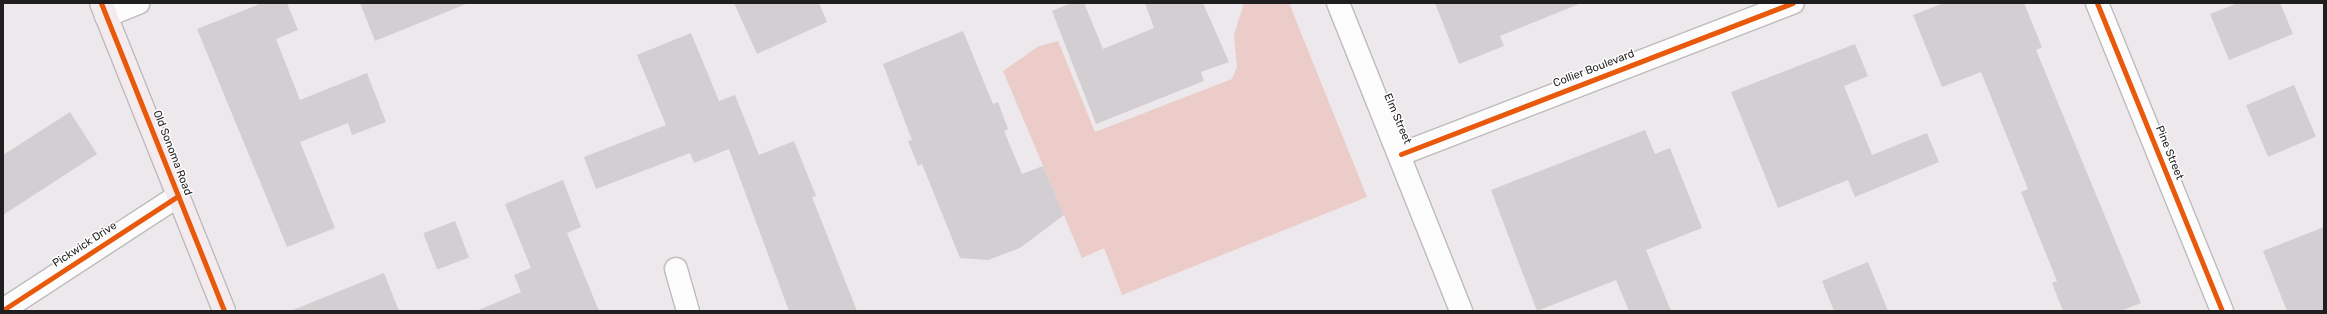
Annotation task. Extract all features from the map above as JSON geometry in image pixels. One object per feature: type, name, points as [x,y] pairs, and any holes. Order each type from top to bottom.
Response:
[{"type":"main road","name":"Old Sonoma Road","points":[[103,10],[224,311]]},
{"type":"street","points":[[103,10],[138,3]]},
{"type":"street","name":"Elm Street","points":[[1338,3],[1401,154],[1461,311]]},
{"type":"street","name":"Collier Boulevard","points":[[1401,154],[1794,3]]},
{"type":"street","name":"Pine Street","points":[[2097,3],[2222,311]]},
{"type":"street","name":"Pickwick Drive","points":[[3,310],[178,196]]},
{"type":"street","points":[[676,269],[688,311]]},
{"type":"shaded area","points":[[1244,3],[1289,3],[1367,197],[1122,295],[1104,248],[1082,258],[1003,71],[1039,46],[1058,41],[1095,132],[1232,79],[1237,67],[1234,35]]},
{"type":"building","points":[[262,3],[287,3],[298,30],[276,39],[300,100],[367,73],[386,122],[352,135],[348,123],[300,142],[335,228],[287,247],[197,29]]},
{"type":"building","points":[[360,3],[466,3],[466,4],[375,41]]},
{"type":"building","points":[[734,3],[819,3],[827,22],[757,54]]},
{"type":"building","points":[[1071,3],[1084,3],[1103,49],[1154,28],[1145,3],[1203,3],[1229,62],[1201,72],[1204,81],[1096,124],[1052,11]]},
{"type":"building","points":[[1435,3],[1579,4],[1500,36],[1504,46],[1459,64]]},
{"type":"building","points":[[1944,3],[2024,3],[2042,47],[2036,50],[2141,303],[2121,311],[2063,311],[2052,283],[2057,281],[2021,192],[2028,189],[1981,72],[1942,87],[1913,15]]},
{"type":"building","points":[[2238,3],[2280,3],[2293,34],[2229,60],[2210,14]]},
{"type":"building","points":[[963,31],[993,104],[998,102],[1008,129],[1004,131],[1022,174],[1043,166],[1064,215],[1020,248],[988,260],[960,258],[922,164],[918,166],[908,141],[912,140],[883,64]]},
{"type":"building","points":[[691,33],[719,101],[735,95],[759,155],[794,141],[816,196],[812,197],[857,311],[789,311],[729,149],[694,163],[690,153],[596,189],[584,157],[666,125],[637,55]]},
{"type":"building","points":[[1855,44],[1868,76],[1844,86],[1872,155],[1927,133],[1939,162],[1855,197],[1848,180],[1778,208],[1731,92]]},
{"type":"building","points":[[2294,85],[2316,137],[2268,157],[2246,105]]},
{"type":"building","points":[[70,112],[97,154],[3,215],[3,155]]},
{"type":"building","points":[[1645,130],[1655,154],[1670,148],[1702,228],[1646,250],[1671,311],[1629,311],[1616,280],[1537,311],[1491,190]]},
{"type":"building","points":[[563,180],[581,227],[567,233],[599,311],[476,311],[521,292],[514,275],[531,268],[505,204]]},
{"type":"building","points":[[455,221],[469,257],[437,270],[423,233]]},
{"type":"building","points":[[2324,227],[2324,311],[2287,311],[2263,251]]},
{"type":"building","points":[[1868,262],[1888,311],[1834,311],[1822,281]]},
{"type":"building","points":[[384,273],[399,311],[293,311],[293,310]]},
{"type":"cycle path","points":[[101,3],[224,311]]},
{"type":"cycle path","points":[[1401,154],[1793,3]]},
{"type":"cycle path","points":[[2097,3],[2222,311]]},
{"type":"cycle path","points":[[3,310],[178,196]]}]
